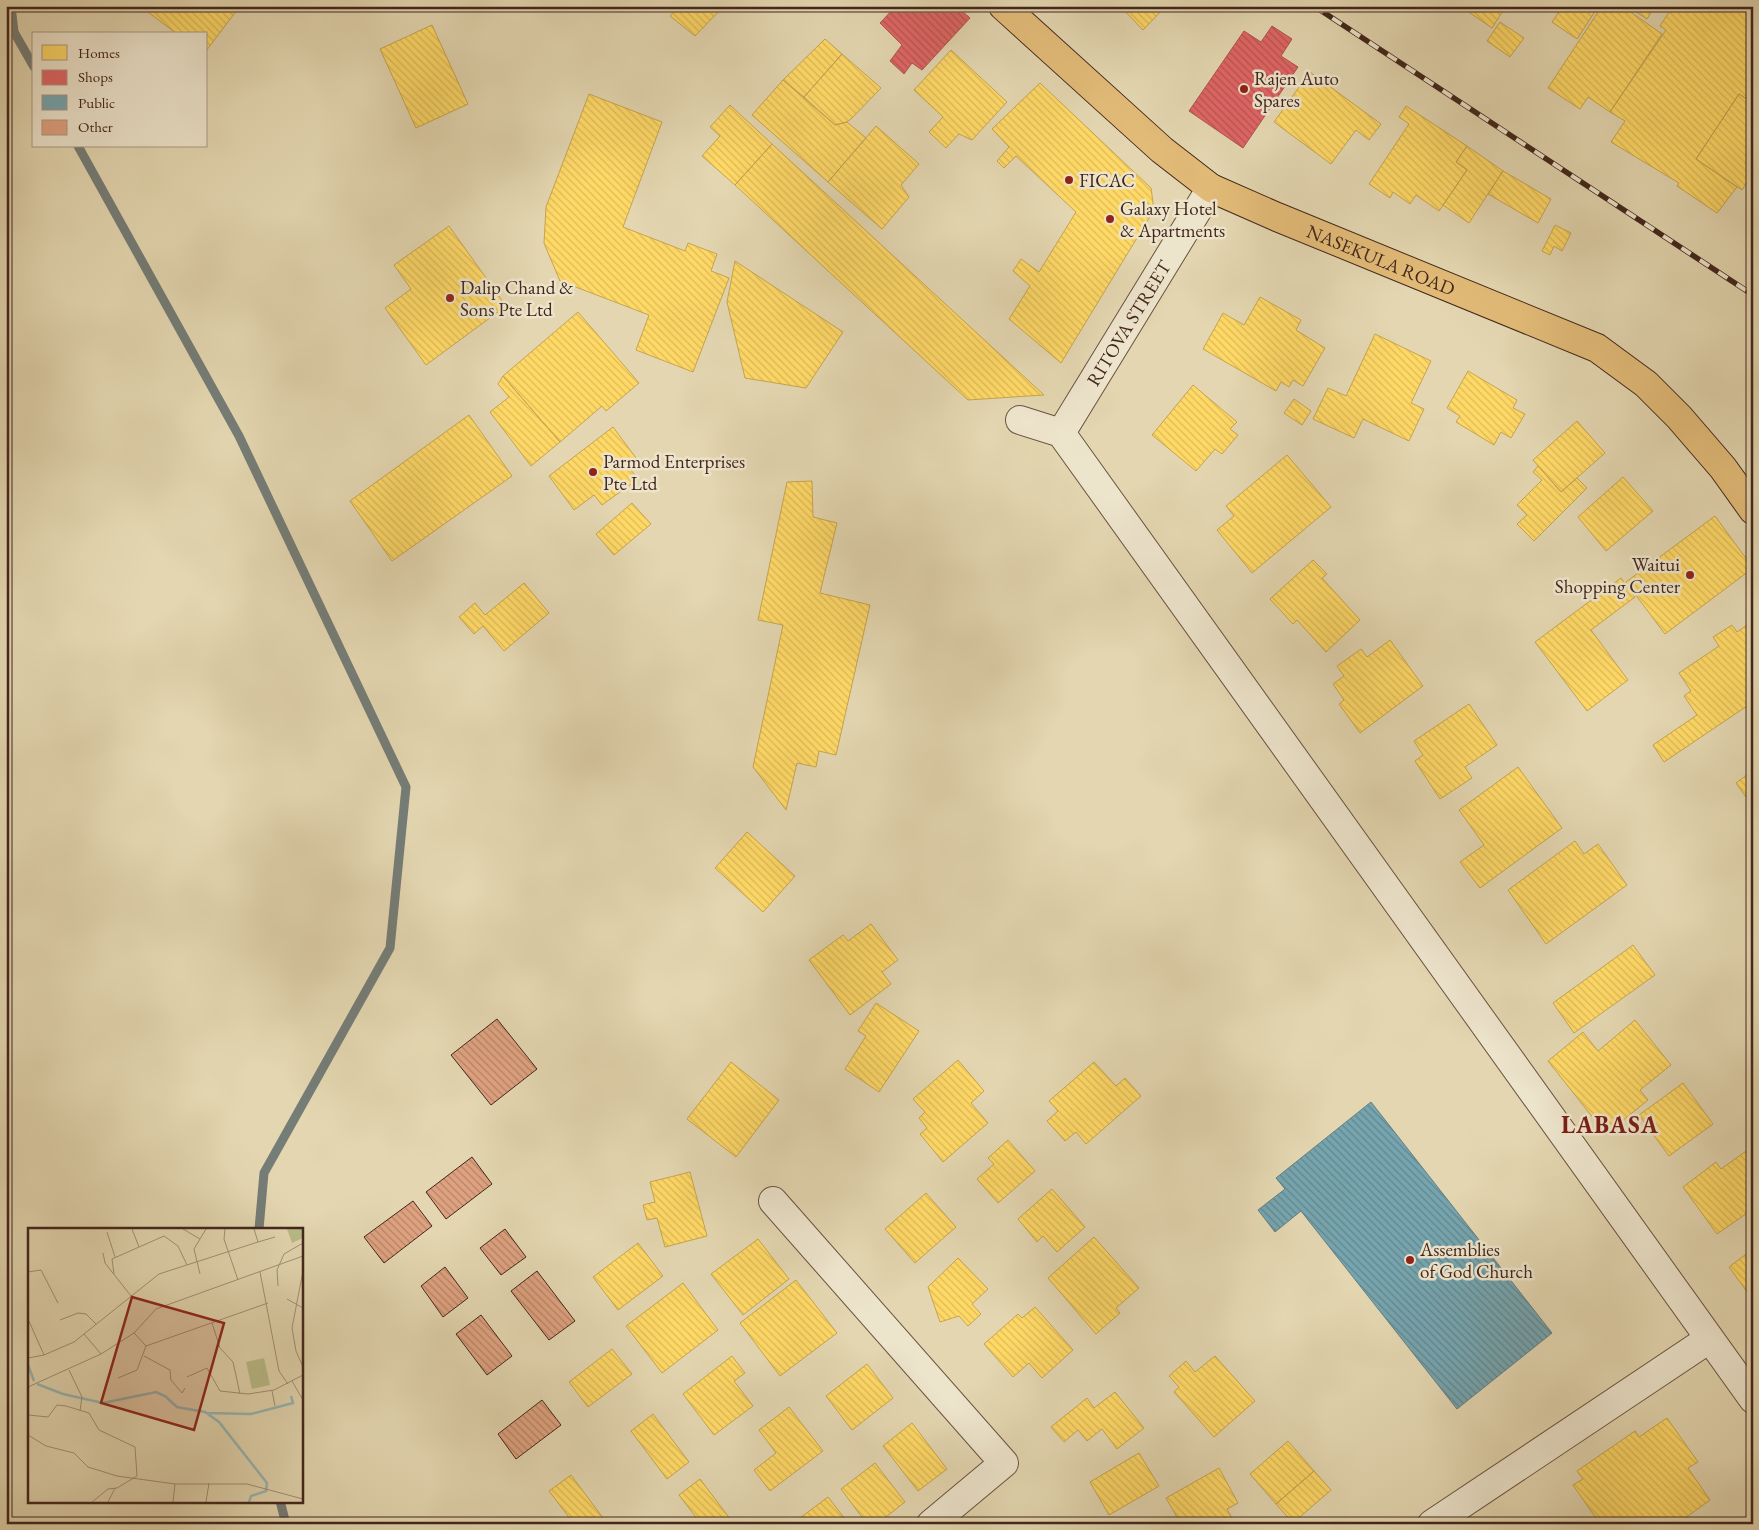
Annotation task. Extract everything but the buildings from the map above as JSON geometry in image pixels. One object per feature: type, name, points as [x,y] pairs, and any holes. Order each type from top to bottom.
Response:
[{"type":"main road","name":"NASEKULA ROAD","points":[[1003,6],[1162,150],[1211,188],[1277,217],[1598,348],[1646,384],[1680,417],[1723,468],[1753,510]]},
{"type":"street","name":"RITOVA STREET","points":[[1061,433],[1211,188]]},
{"type":"street","points":[[1020,420],[1061,433],[1753,1399]]},
{"type":"street","points":[[774,1201],[1004,1463],[930,1524]]},
{"type":"street","points":[[1432,1524],[1709,1338]]},
{"type":"waterway","points":[[11,6],[14,32],[32,64]]},
{"type":"waterway","points":[[79,148],[239,436],[406,787],[390,948],[264,1173],[259,1228]]},
{"type":"waterway","points":[[280,1502],[286,1524]]},
{"type":"railway","points":[[1314,6],[1753,295]]},
{"type":"place","name":"Rajen Auto Spares","points":[[1244,89]]},
{"type":"place","name":"FICAC","points":[[1069,180]]},
{"type":"place","name":"Galaxy Hotel & Apartments","points":[[1110,219]]},
{"type":"place","name":"Dalip Chand & Sons Pte Ltd","points":[[450,298]]},
{"type":"place","name":"Parmod Enterprises Pte Ltd","points":[[593,472]]},
{"type":"place","name":"Waitui Shopping Center","points":[[1690,575]]},
{"type":"place","name":"Assemblies of God Church","points":[[1410,1260]]},
{"type":"district","name":"LABASA","points":[[1610,1125]]}]
